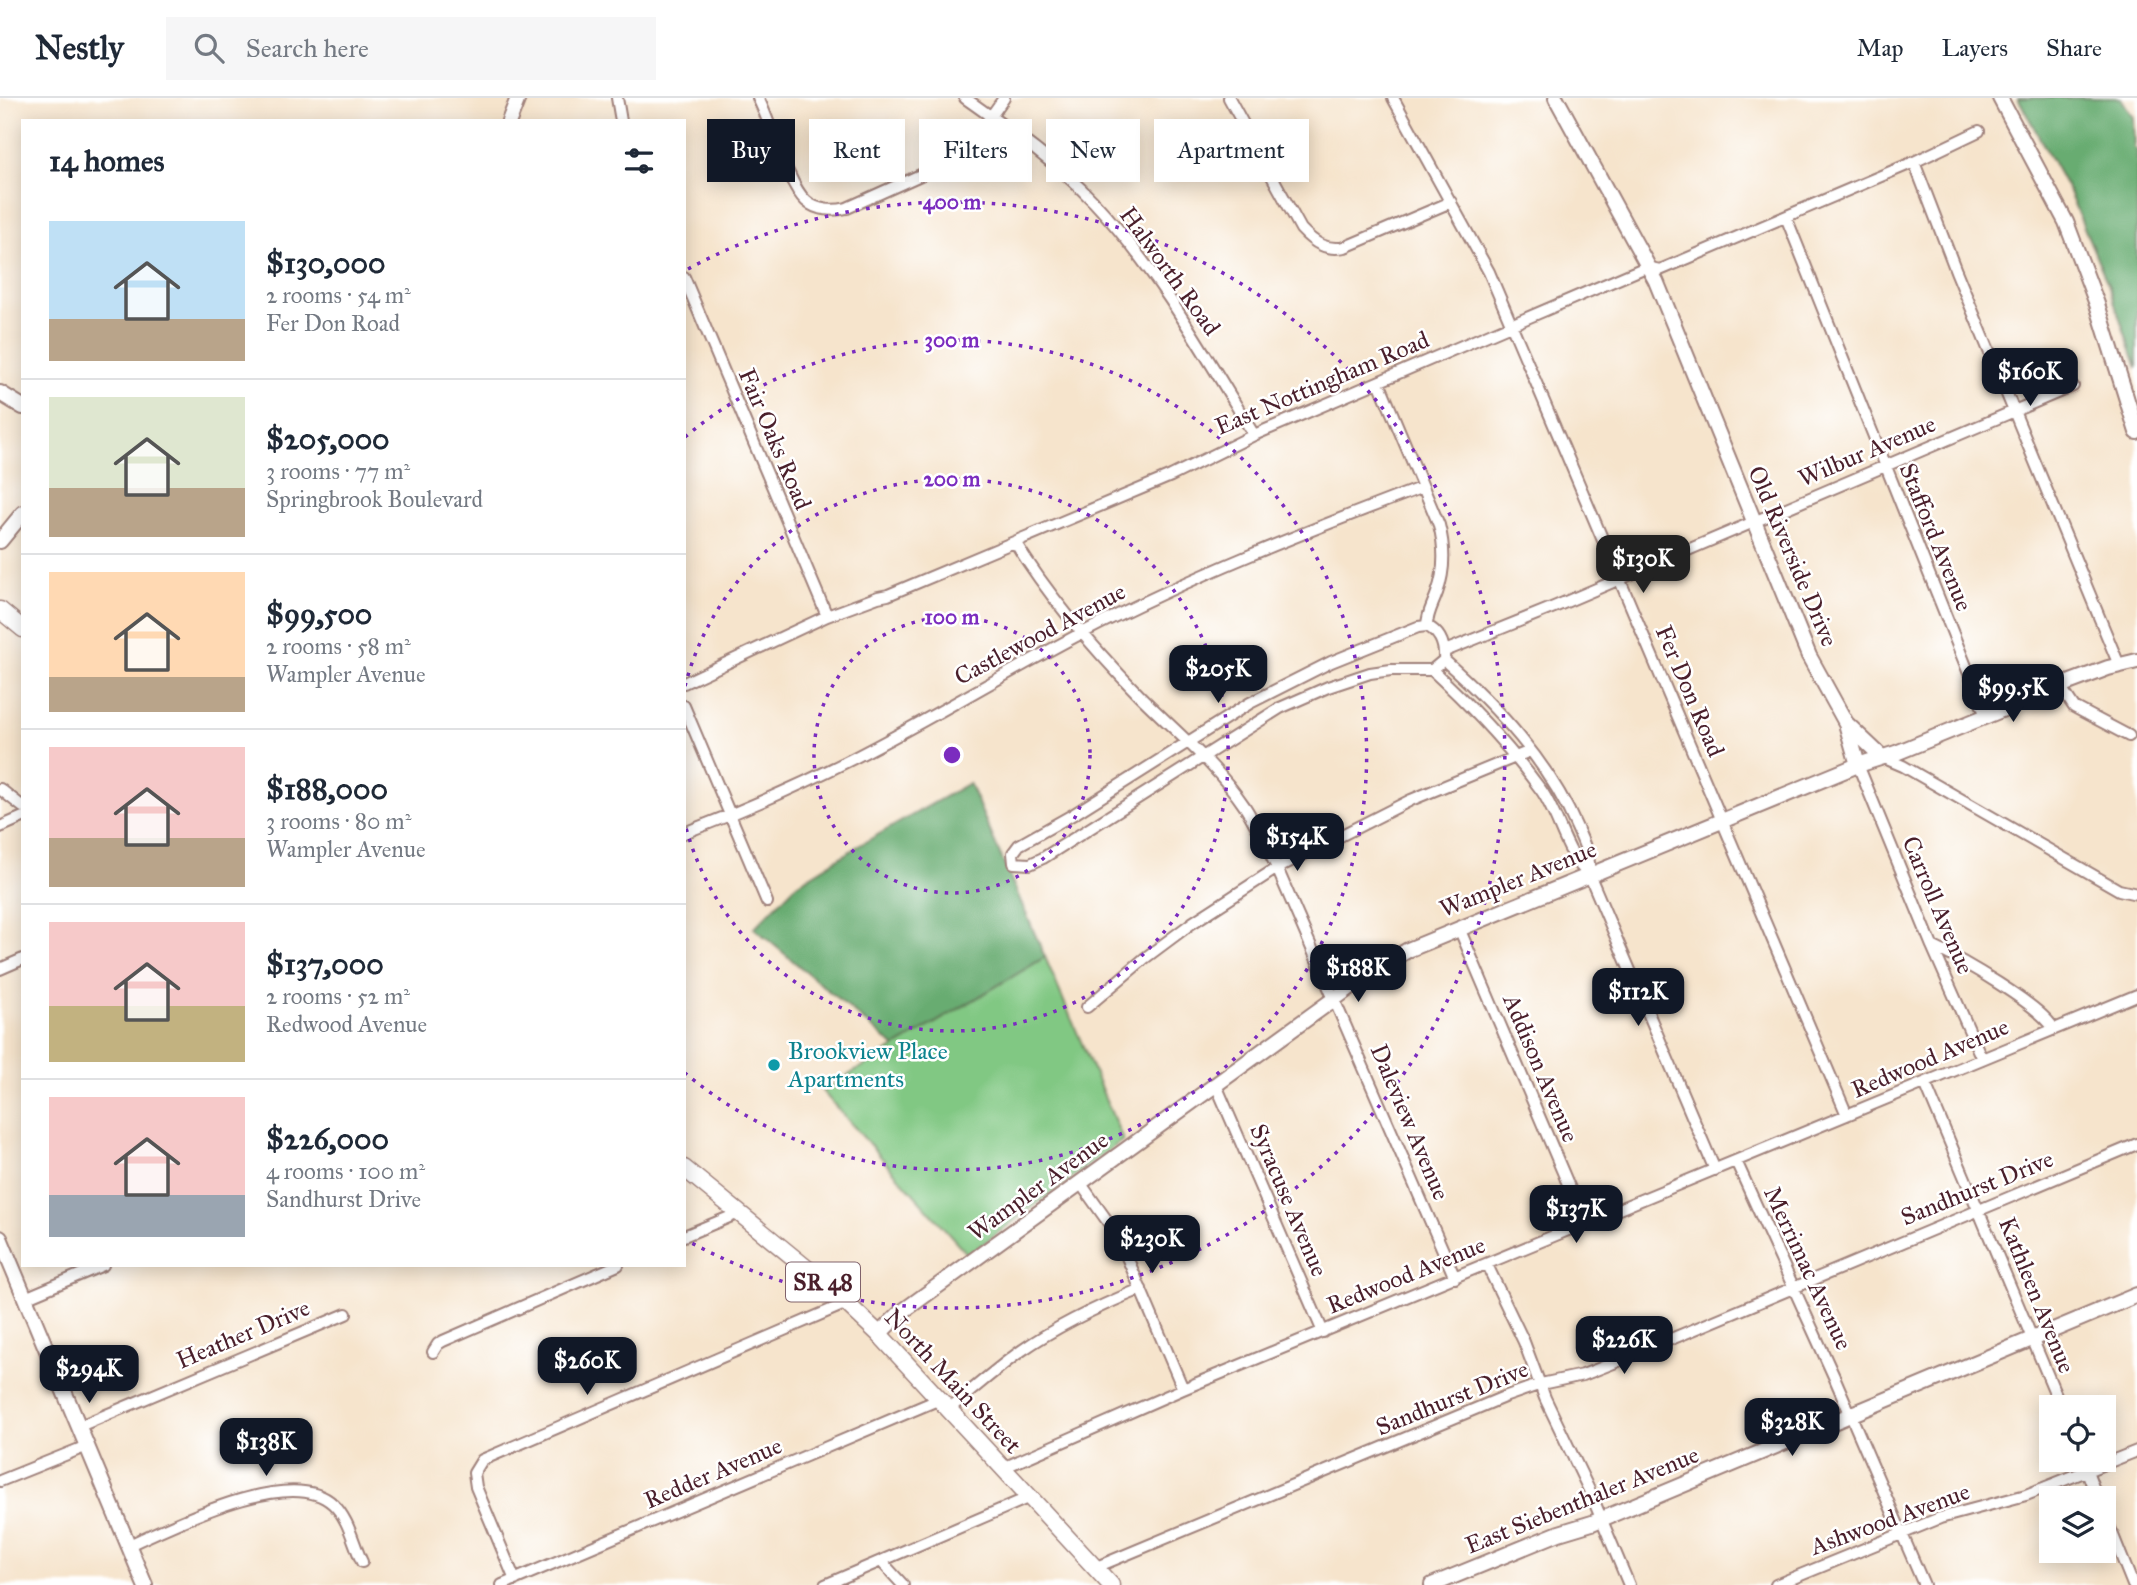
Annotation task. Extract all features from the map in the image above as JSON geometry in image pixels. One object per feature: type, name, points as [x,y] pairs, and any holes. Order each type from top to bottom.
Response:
[{"type":"main road","points":[[0,610],[21,627]]},
{"type":"main road","name":"North Main Street","points":[[686,1170],[847,1303],[879,1334],[1111,1585]]},
{"type":"street","points":[[510,119],[518,98]]},
{"type":"street","points":[[617,98],[621,119]]},
{"type":"street","points":[[758,98],[796,189],[804,200],[818,208],[832,210],[847,208],[945,164],[967,147],[1004,98]]},
{"type":"street","name":"Halworth Road","points":[[965,98],[1071,180],[1130,244],[1214,369],[1254,435]]},
{"type":"street","points":[[1229,98],[1301,229],[1319,245],[1345,247],[1451,202]]},
{"type":"street","name":"Fer Don Road","points":[[1393,98],[1489,272],[1847,1115]]},
{"type":"street","name":"Old Riverside Drive","points":[[1556,98],[1656,281],[1809,656],[1846,723],[1882,757],[1903,766],[2119,890],[2137,894]]},
{"type":"street","points":[[2000,98],[2066,222],[2097,304],[2137,432]]},
{"type":"street","name":"East Nottingham Road","points":[[686,682],[827,616],[888,595],[1171,476],[1254,435],[1511,324],[1646,267],[1660,270],[1914,162],[1979,131]]},
{"type":"street","points":[[1914,162],[1956,271],[2119,665]]},
{"type":"street","name":"Stafford Avenue","points":[[1786,217],[1986,716]]},
{"type":"street","name":"Fair Oaks Road","points":[[686,282],[827,616]]},
{"type":"street","points":[[1379,382],[1439,525],[1444,555],[1443,571],[1427,616],[1427,626]]},
{"type":"street","name":"Wilbur Avenue","points":[[1432,670],[1445,655],[2073,386]]},
{"type":"street","points":[[0,393],[21,406]]},
{"type":"street","name":"Castlewood Avenue","points":[[686,832],[730,816],[854,758],[1083,633],[1254,552],[1423,486]]},
{"type":"street","points":[[0,541],[21,515]]},
{"type":"street","name":"Daleview Avenue","points":[[1015,542],[1083,633],[1137,693],[1202,757],[1245,807],[1277,868],[1455,1278]]},
{"type":"street","points":[[1589,874],[1579,866],[1552,807],[1517,758],[1472,708],[1432,670],[1370,673],[1328,687],[1280,708],[1043,858],[1030,864],[1014,863],[1013,853],[1019,845],[1106,795],[1250,703],[1298,678],[1418,627],[1427,626],[1436,631],[1445,655],[1499,713],[1550,776],[1566,803],[1590,860],[1589,874],[1715,1170]]},
{"type":"street","name":"Wampler Avenue","points":[[879,1334],[899,1314],[1389,960],[1459,928],[1858,765],[2060,686],[2137,661]]},
{"type":"street","points":[[2060,686],[2074,707],[2129,736]]},
{"type":"street","points":[[686,711],[767,902]]},
{"type":"street","points":[[1846,723],[1858,765]]},
{"type":"street","points":[[1087,1007],[1183,930],[1277,868],[1411,800],[1530,751]]},
{"type":"street","name":"Carroll Avenue","points":[[1858,765],[1932,946],[1982,1059]]},
{"type":"street","points":[[0,789],[21,805]]},
{"type":"street","points":[[0,827],[21,818]]},
{"type":"street","name":"Addison Avenue","points":[[1459,928],[1585,1224]]},
{"type":"street","points":[[1932,946],[1951,955],[2042,1013],[2054,1029]]},
{"type":"street","points":[[0,969],[21,960]]},
{"type":"street","name":"Redwood Avenue","points":[[1003,1468],[1183,1389],[2137,995]]},
{"type":"street","name":"Kathleen Avenue","points":[[1925,1083],[2056,1395]]},
{"type":"street","name":"Syracuse Avenue","points":[[1216,1085],[1323,1332]]},
{"type":"street","name":"Sandhurst Drive","points":[[1094,1567],[1504,1397],[1541,1384],[1583,1376],[2137,1144]]},
{"type":"street","name":"Merrimac Avenue","points":[[1736,1161],[1851,1414],[1924,1585]]},
{"type":"street","points":[[1081,1184],[1118,1236],[1183,1389]]},
{"type":"street","points":[[686,1236],[739,1213]]},
{"type":"street","points":[[0,1238],[145,1585]]},
{"type":"street","points":[[1487,1265],[1629,1585]]},
{"type":"street","points":[[24,1298],[98,1267]]},
{"type":"street","points":[[433,1352],[443,1340],[613,1267]]},
{"type":"street","name":"Redder Avenue","points":[[502,1585],[945,1404],[1038,1339],[1097,1307],[1141,1289]]},
{"type":"street","name":"East Siebenthaler Avenue","points":[[1432,1585],[1451,1581],[1559,1533],[1601,1519],[2137,1295]]},
{"type":"street","points":[[515,1580],[476,1487],[474,1473],[482,1460],[847,1303]]},
{"type":"street","name":"Heather Drive","points":[[79,1426],[346,1314]]},
{"type":"street","points":[[0,1481],[87,1446]]},
{"type":"street","name":"Ashwood Avenue","points":[[2116,1459],[2137,1451]]},
{"type":"street","name":"Ashwood Avenue","points":[[1776,1585],[1940,1518],[2026,1495],[2084,1472]]},
{"type":"street","points":[[129,1545],[211,1509],[273,1493],[301,1491],[325,1498],[338,1510],[362,1562]]},
{"type":"street","points":[[825,1585],[1030,1497]]},
{"type":"street","points":[[2116,1543],[2133,1585]]},
{"type":"street","points":[[881,1561],[903,1585]]},
{"type":"green space","points":[[2018,98],[2121,98],[2133,117],[2134,147],[2137,151],[2137,368],[2108,284],[2069,192]]},
{"type":"green space","points":[[969,783],[1045,957],[895,1047],[754,928],[797,884]]},
{"type":"green space","points":[[1045,957],[1123,1140],[968,1255],[822,1091]]},
{"type":"place","name":"Brookview Place Apartments","points":[[774,1065]]}]
